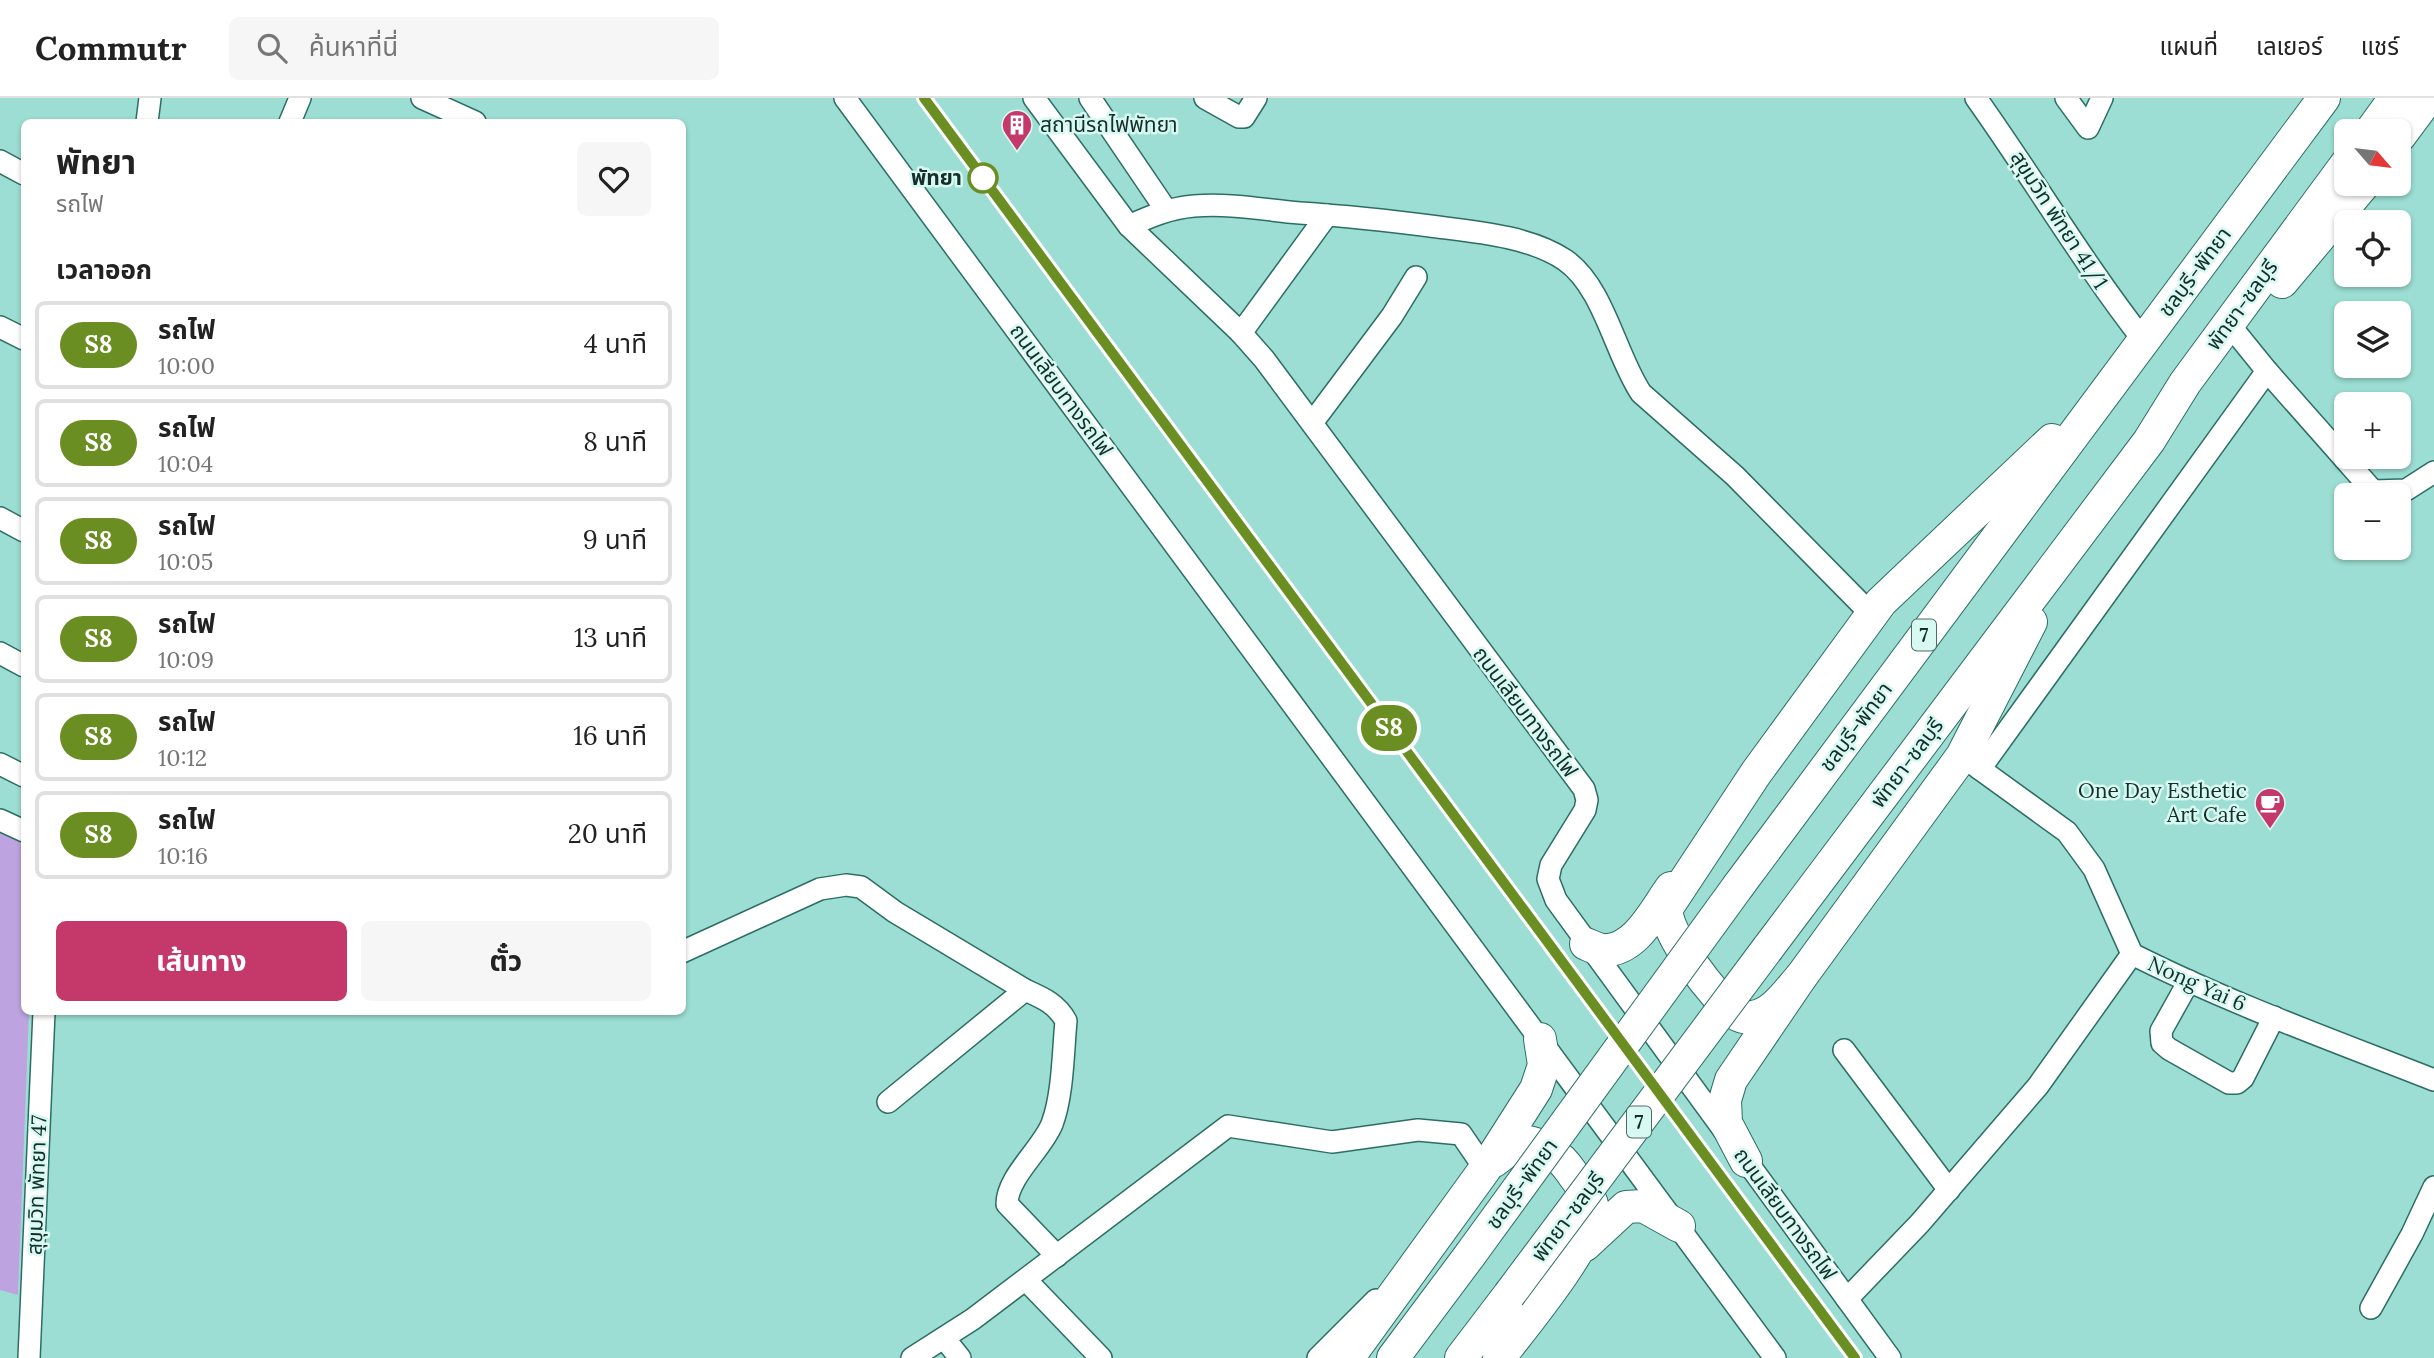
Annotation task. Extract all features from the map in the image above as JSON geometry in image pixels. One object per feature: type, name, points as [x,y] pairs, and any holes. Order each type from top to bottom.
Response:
[{"type":"highway","name":"ชลบุรี-พัทยา","points":[[1393,1358],[1471,1255],[1739,885],[2323,98]]},
{"type":"highway","points":[[2380,119],[2395,98]]},
{"type":"highway","points":[[2412,119],[2428,98]]},
{"type":"highway","name":"พัทยา-ชลบุรี","points":[[1461,1358],[2149,441],[2185,383],[2334,180]]},
{"type":"highway","points":[[2149,441],[2354,196]]},
{"type":"highway","points":[[1586,944],[1602,950],[1618,948],[1632,940],[1881,603],[2110,386]]},
{"type":"highway","points":[[1746,1161],[1726,1123],[1724,1107],[1726,1093],[1737,1068],[1801,977],[1971,763],[2069,546]]},
{"type":"highway","points":[[1756,773],[1671,900],[1666,915],[1678,942],[1721,999],[1735,1013],[1744,1017],[1763,1014],[1801,977]]},
{"type":"highway","points":[[1348,1358],[1485,1169],[1541,1080],[1544,1065],[1541,1039]]},
{"type":"highway","points":[[1485,1169],[1520,1141],[1545,1146],[1562,1159],[1591,1200],[1594,1210],[1594,1220],[1575,1256],[1499,1358]]},
{"type":"highway","points":[[1575,1256],[1626,1207],[1643,1206],[1679,1226]]},
{"type":"street","points":[[147,119],[150,98]]},
{"type":"street","points":[[291,119],[300,98]]},
{"type":"street","points":[[422,98],[461,119]]},
{"type":"street","name":"ถนนเลียบทางรถไฟ","points":[[845,98],[1775,1358]]},
{"type":"street","name":"ถนนเลียบทางรถไฟ","points":[[1034,98],[1129,226],[1241,333],[1312,423],[1584,789],[1587,800],[1585,810],[1550,865],[1548,879],[1556,900],[1890,1358]]},
{"type":"street","points":[[1090,98],[1166,210]]},
{"type":"street","points":[[1205,98],[1239,117],[1244,117],[1256,98]]},
{"type":"street","name":"สุขุมวิท พัทยา 41/1","points":[[1976,98],[2025,167],[2104,290],[2144,341]]},
{"type":"street","points":[[2066,98],[2088,128],[2102,98]]},
{"type":"street","points":[[0,160],[21,172]]},
{"type":"street","points":[[1129,226],[1166,210],[1232,204],[1327,215],[1350,215],[1488,233],[1528,244],[1564,259],[1580,273],[1591,288],[1632,379],[1641,393],[1735,476],[1872,615]]},
{"type":"street","points":[[1241,333],[1327,215]]},
{"type":"street","points":[[1312,423],[1392,316],[1416,277]]},
{"type":"street","points":[[0,327],[21,338]]},
{"type":"street","points":[[2237,334],[2373,491],[2406,490],[2434,472]]},
{"type":"street","points":[[1971,763],[2267,371]]},
{"type":"street","points":[[0,518],[21,529]]},
{"type":"street","points":[[0,653],[21,664]]},
{"type":"street","name":"Nong Yai 6","points":[[1971,763],[2067,832],[2094,869],[2132,954],[2274,1017],[2434,1080]]},
{"type":"street","points":[[0,764],[21,774]]},
{"type":"street","points":[[0,820],[21,830]]},
{"type":"street","points":[[686,950],[820,889],[846,885],[861,887],[895,912],[1026,990],[1048,1000],[1062,1013],[1066,1021],[1053,1123],[1011,1188],[1007,1204],[1057,1256]]},
{"type":"street","points":[[1847,1300],[1949,1189],[2043,1079],[2132,954]]},
{"type":"street","points":[[2189,981],[2161,1031],[2162,1043],[2229,1083],[2237,1083],[2243,1078],[2274,1017]]},
{"type":"street","points":[[888,1102],[1026,990]]},
{"type":"street","name":"สุขุมวิท พัทยา 47","points":[[30,1358],[44,1015]]},
{"type":"street","points":[[1844,1050],[1949,1189]]},
{"type":"street","points":[[912,1358],[1026,1280],[1228,1126],[1332,1142],[1418,1130],[1461,1134],[1485,1169]]},
{"type":"street","points":[[2371,1308],[2412,1234],[2434,1187]]},
{"type":"street","points":[[1318,1358],[1430,1246]]},
{"type":"street","points":[[1026,1280],[1101,1358]]},
{"type":"street","points":[[1510,1358],[1541,1301]]},
{"type":"street","points":[[944,1338],[960,1358]]},
{"type":"shaded area","points":[[0,808],[21,819],[21,1015],[29,1015],[18,1295],[0,1290]]},
{"type":"railway","points":[[924,98],[1854,1358]]},
{"type":"train","name":"S8","points":[[924,98],[1855,1358]]},
{"type":"place","name":"สถานีรถไฟพัทยา","points":[[1017,152]]},
{"type":"place","name":"พัทยา","points":[[983,178]]},
{"type":"place","name":"One Day Esthetic Art Cafe","points":[[2270,830]]}]
